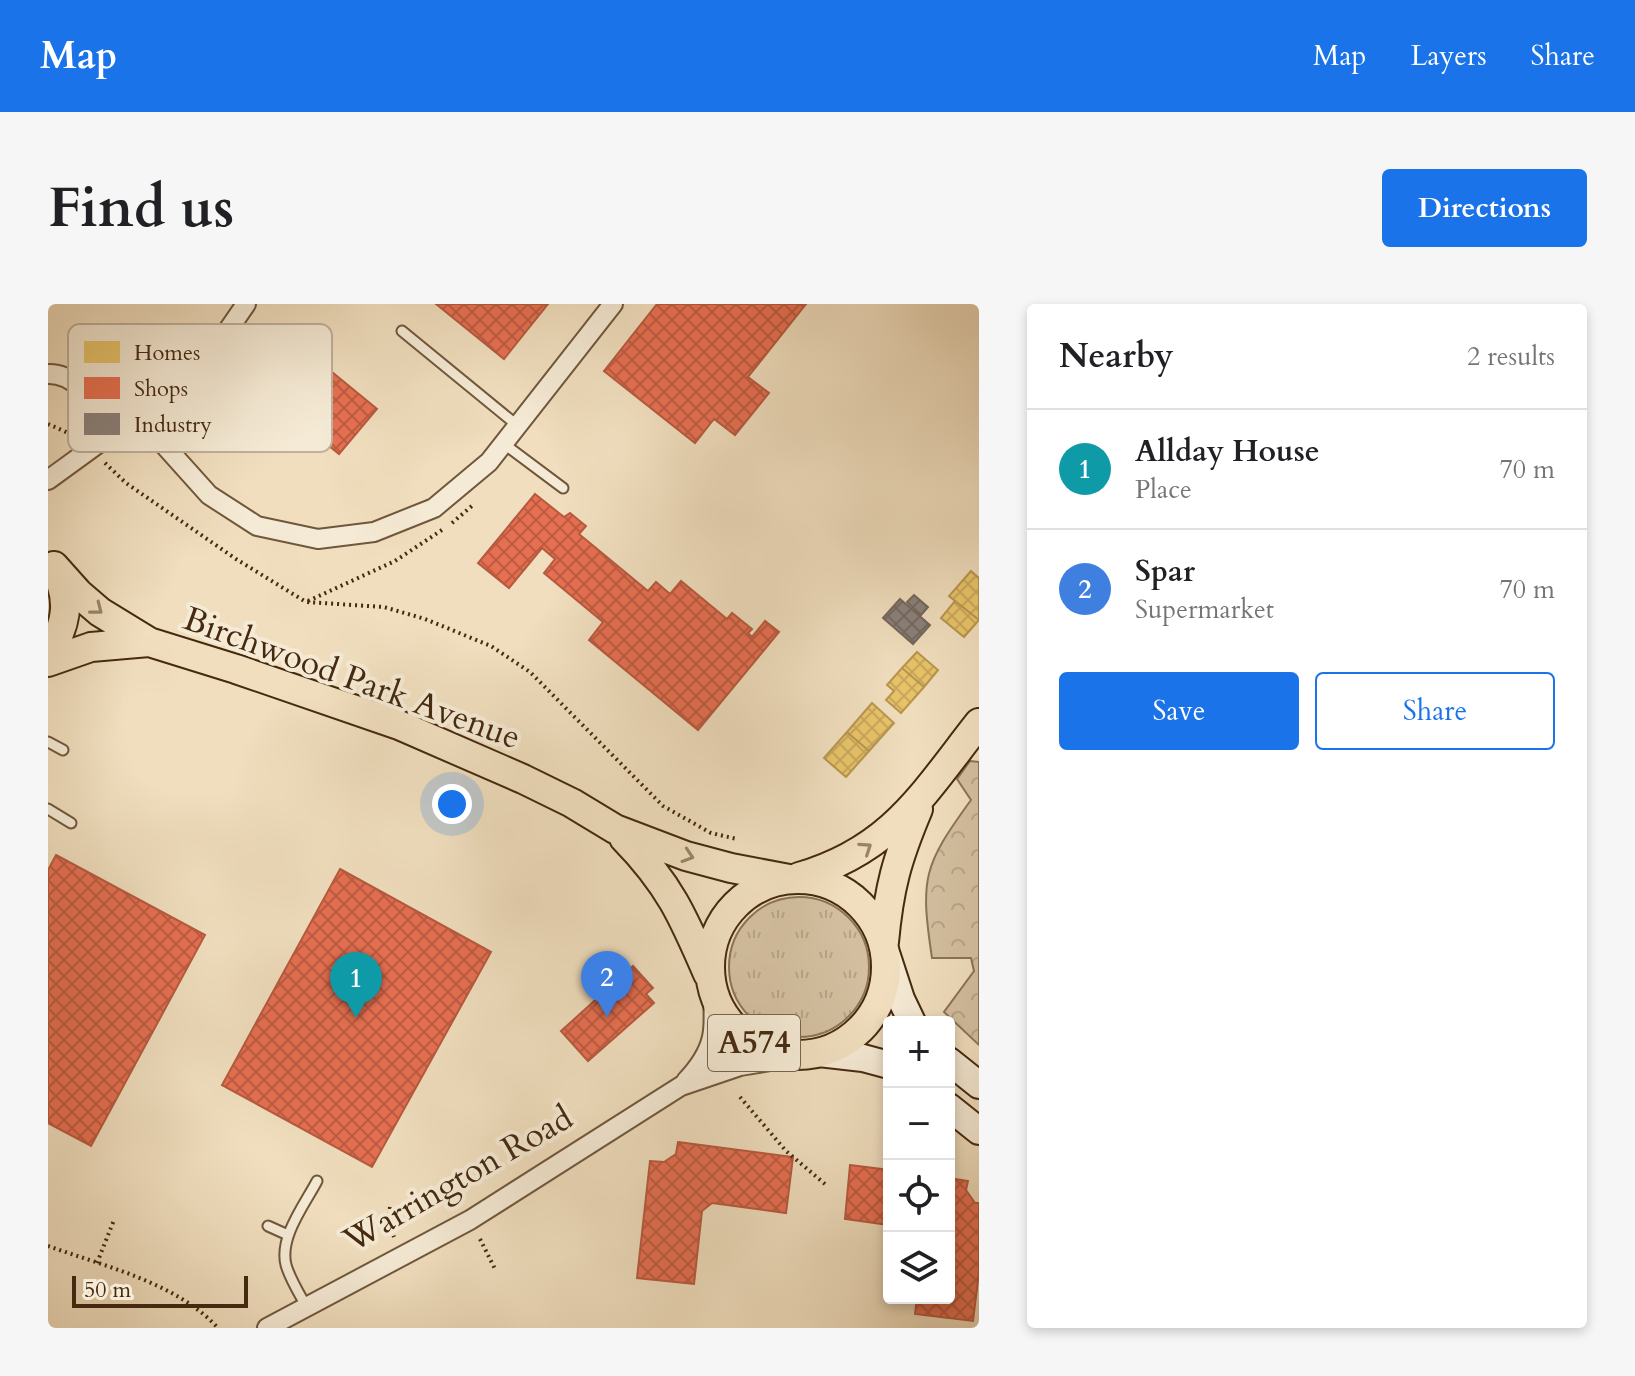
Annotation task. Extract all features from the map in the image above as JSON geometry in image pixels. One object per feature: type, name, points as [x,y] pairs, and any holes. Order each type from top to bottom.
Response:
[{"type":"main road","name":"Birchwood Park Avenue","points":[[50,560],[79,594],[100,612],[149,642],[399,725],[523,779],[615,829],[686,856],[731,868],[792,878]]},
{"type":"main road","name":"A574","points":[[48,653],[61,633],[66,611],[64,587],[50,560]]},
{"type":"main road","name":"Birchwood Park Avenue","points":[[48,662],[91,647],[149,642]]},
{"type":"main road","name":"A574","points":[[923,797],[890,885],[886,983],[876,1009],[859,1032],[835,1048],[813,1054],[778,1053],[757,1045],[740,1033],[725,1017],[712,984],[710,958],[718,929],[736,904],[760,887],[831,868],[874,844],[923,797],[979,723]]},
{"type":"main road","name":"Birchwood Park Avenue","points":[[615,829],[668,889],[712,984]]},
{"type":"main road","name":"A574","points":[[792,878],[818,881],[844,891],[864,908],[885,950]]},
{"type":"street","points":[[232,324],[246,304]]},
{"type":"street","points":[[170,452],[209,495],[257,526],[318,539],[374,532],[434,508],[489,462],[613,304]]},
{"type":"street","points":[[48,374],[57,373],[68,379]]},
{"type":"street","points":[[49,481],[86,452]]},
{"type":"street","points":[[885,950],[909,1016]]},
{"type":"street","name":"Warrington Road","points":[[681,1086],[711,1049],[715,1021],[712,984]]},
{"type":"street","points":[[813,1054],[863,1058],[883,1063]]},
{"type":"street","name":"Warrington Road","points":[[267,1328],[470,1220],[681,1086],[740,1066],[813,1054]]},
{"type":"street","points":[[955,1066],[979,1085]]},
{"type":"street","points":[[955,1112],[979,1131]]},
{"type":"lane","points":[[402,331],[518,426]]},
{"type":"lane","points":[[504,444],[563,488]]},
{"type":"lane","points":[[48,742],[63,750]]},
{"type":"lane","points":[[48,809],[71,823]]},
{"type":"lane","points":[[306,1306],[286,1264],[288,1235],[317,1181]]},
{"type":"lane","points":[[268,1226],[288,1235]]},
{"type":"path","points":[[48,424],[68,432]]},
{"type":"path","points":[[93,452],[126,483],[236,559],[306,602],[384,607],[425,619],[491,646],[530,672],[663,806],[711,833],[737,839]]},
{"type":"path","points":[[740,1097],[786,1151],[825,1184]]},
{"type":"path","points":[[390,1207],[388,1223],[397,1243]]},
{"type":"path","points":[[97,1263],[114,1220]]},
{"type":"path","points":[[477,1233],[496,1271]]},
{"type":"path","points":[[48,1246],[154,1284],[218,1328]]},
{"type":"green space","points":[[970,761],[979,762],[979,1045],[955,1022],[955,1016],[944,1012],[974,971],[971,958],[932,958],[926,909],[926,890],[934,858],[971,800],[957,779]]},
{"type":"green space","points":[[799,897],[826,902],[848,918],[864,940],[869,967],[864,994],[848,1016],[826,1032],[799,1037],[772,1032],[750,1016],[734,994],[729,967],[734,940],[750,918],[772,902]]},
{"type":"building: Homes","points":[[971,571],[979,578],[979,620],[949,596]]},
{"type":"building: Homes","points":[[955,601],[979,620],[964,637],[941,618]]},
{"type":"building: Homes","points":[[917,652],[938,670],[924,687],[902,668]]},
{"type":"building: Homes","points":[[902,668],[924,687],[901,713],[886,700],[894,691],[887,685]]},
{"type":"building: Homes","points":[[872,703],[894,723],[869,751],[847,732]]},
{"type":"building: Homes","points":[[847,732],[869,751],[846,777],[824,758]]},
{"type":"building: Shops","points":[[436,304],[548,304],[504,359]]},
{"type":"building: Shops","points":[[657,304],[806,304],[748,377],[769,393],[735,435],[714,419],[695,443],[604,371]]},
{"type":"building: Shops","points":[[332,372],[377,409],[339,454],[332,448]]},
{"type":"building: Shops","points":[[535,494],[564,517],[570,513],[586,526],[579,534],[648,591],[656,582],[670,594],[681,581],[727,619],[732,613],[752,629],[748,633],[752,637],[765,621],[779,632],[698,730],[589,640],[603,622],[544,573],[555,559],[542,548],[509,588],[478,563]]},
{"type":"building: Shops","points":[[56,855],[205,935],[91,1146],[48,1123],[48,870]]},
{"type":"building: Shops","points":[[340,869],[491,952],[372,1167],[222,1085]]},
{"type":"building: Shops","points":[[633,966],[653,988],[646,994],[654,1003],[588,1061],[561,1031]]},
{"type":"building: Shops","points":[[678,1142],[793,1157],[786,1213],[712,1203],[702,1211],[694,1284],[637,1278],[650,1161],[664,1162],[676,1154]]},
{"type":"building: Shops","points":[[850,1165],[883,1169],[883,1224],[845,1219]]},
{"type":"building: Shops","points":[[955,1179],[968,1181],[966,1190],[975,1203],[979,1203],[979,1272],[973,1321],[915,1314],[916,1304],[955,1304]]},
{"type":"building: Industry","points":[[914,595],[928,607],[921,615],[907,602]]},
{"type":"building: Industry","points":[[900,599],[930,625],[913,644],[883,618]]},
{"type":"place","name":"Spar","points":[[607,1017]]},
{"type":"place","name":"Allday House","points":[[356,1018]]}]
